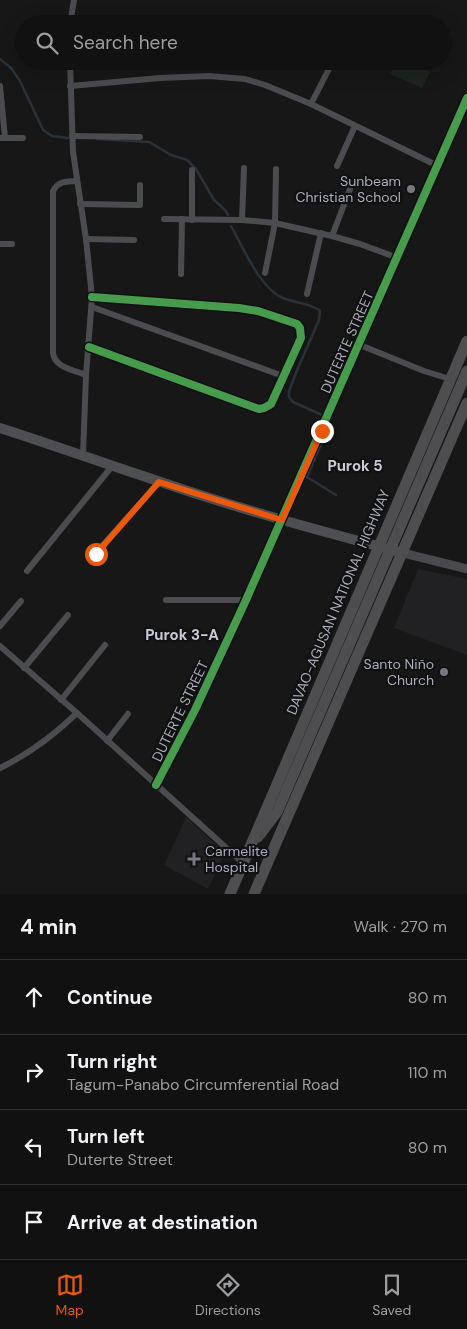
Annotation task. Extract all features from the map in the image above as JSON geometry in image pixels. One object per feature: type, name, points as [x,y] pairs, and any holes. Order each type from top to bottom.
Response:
[{"type":"highway","name":"DAVAO-AGUSAN NATIONAL HIGHWAY","points":[[230,894],[467,340]]},
{"type":"highway","name":"DAVAO-AGUSAN NATIONAL HIGHWAY","points":[[249,848],[277,812],[467,371]]},
{"type":"highway","name":"DAVAO-AGUSAN NATIONAL HIGHWAY","points":[[254,894],[467,403]]},
{"type":"highway","name":"DAVAO-AGUSAN NATIONAL HIGHWAY","points":[[271,857],[277,812]]},
{"type":"main road","points":[[0,428],[159,482],[282,520],[467,569]]},
{"type":"street","points":[[72,15],[74,0]]},
{"type":"street","points":[[70,70],[72,136],[76,181],[86,239],[92,297],[86,375],[83,455]]},
{"type":"street","points":[[311,104],[328,70]]},
{"type":"street","points":[[70,86],[153,78],[228,77],[245,79],[311,104],[438,166]]},
{"type":"street","points":[[0,86],[3,103],[2,138],[23,138]]},
{"type":"street","name":"DUTERTE STREET","points":[[156,785],[195,710],[246,600],[360,345],[467,98]]},
{"type":"street","points":[[337,166],[355,126]]},
{"type":"street","points":[[72,136],[140,137]]},
{"type":"street","points":[[242,220],[244,168]]},
{"type":"street","points":[[265,273],[275,223],[276,169]]},
{"type":"street","points":[[192,170],[192,220]]},
{"type":"street","points":[[76,181],[60,183],[53,191],[53,353],[56,362],[60,366],[86,375]]},
{"type":"street","points":[[80,204],[140,205],[140,185]]},
{"type":"street","points":[[332,236],[350,189]]},
{"type":"street","points":[[164,219],[242,220],[275,223],[332,236],[398,258]]},
{"type":"street","points":[[181,274],[182,219]]},
{"type":"street","points":[[307,294],[321,233]]},
{"type":"street","points":[[86,239],[134,240]]},
{"type":"street","points":[[0,244],[12,244]]},
{"type":"street","points":[[89,347],[259,408],[264,408],[271,404],[301,338],[300,328],[297,324],[258,311],[92,297]]},
{"type":"street","points":[[92,307],[283,376]]},
{"type":"street","points":[[360,345],[424,371],[450,379]]},
{"type":"street","points":[[27,571],[113,465]]},
{"type":"street","points":[[96,554],[159,482]]},
{"type":"street","points":[[166,600],[246,600]]},
{"type":"street","points":[[0,626],[22,601]]},
{"type":"street","points":[[24,668],[68,616]]},
{"type":"street","points":[[62,700],[105,645]]},
{"type":"street","points":[[0,646],[243,863]]},
{"type":"street","points":[[0,768],[28,754],[45,742],[77,713]]},
{"type":"street","points":[[107,741],[128,714]]},
{"type":"shaded area","points":[[392,70],[426,70],[430,72],[422,88],[390,74]]},
{"type":"shaded area","points":[[418,569],[467,579],[467,655],[394,628]]},
{"type":"shaded area","name":"Carmelite Hospital","points":[[186,817],[225,853],[208,889],[164,865]]},
{"type":"waterway","points":[[0,59],[11,68],[20,81],[43,130],[52,136],[68,138]]},
{"type":"waterway","points":[[97,139],[149,142],[171,155],[187,160],[196,169],[214,200],[228,215]]},
{"type":"waterway","points":[[231,226],[253,266],[267,286],[287,300],[312,306],[320,311],[319,320],[289,391],[289,397],[293,402],[322,415]]},
{"type":"waterway","points":[[328,428],[307,477],[336,495]]},
{"type":"cycle path","points":[[156,785],[195,710],[246,600],[467,98]]},
{"type":"cycle path","points":[[89,347],[259,409],[271,404],[301,338],[300,328],[297,324],[258,311],[92,297]]},
{"type":"place","name":"Sunbeam Christian School","points":[[411,189]]},
{"type":"place","name":"Santo Niño Church","points":[[444,672]]},
{"type":"place","name":"Carmelite Hospital","points":[[194,859]]},
{"type":"district","name":"Purok 5","points":[[355,466]]},
{"type":"district","name":"Purok 3-A","points":[[182,635]]},
{"type":"route","points":[[96,554],[159,482],[282,520],[322,431]]}]
